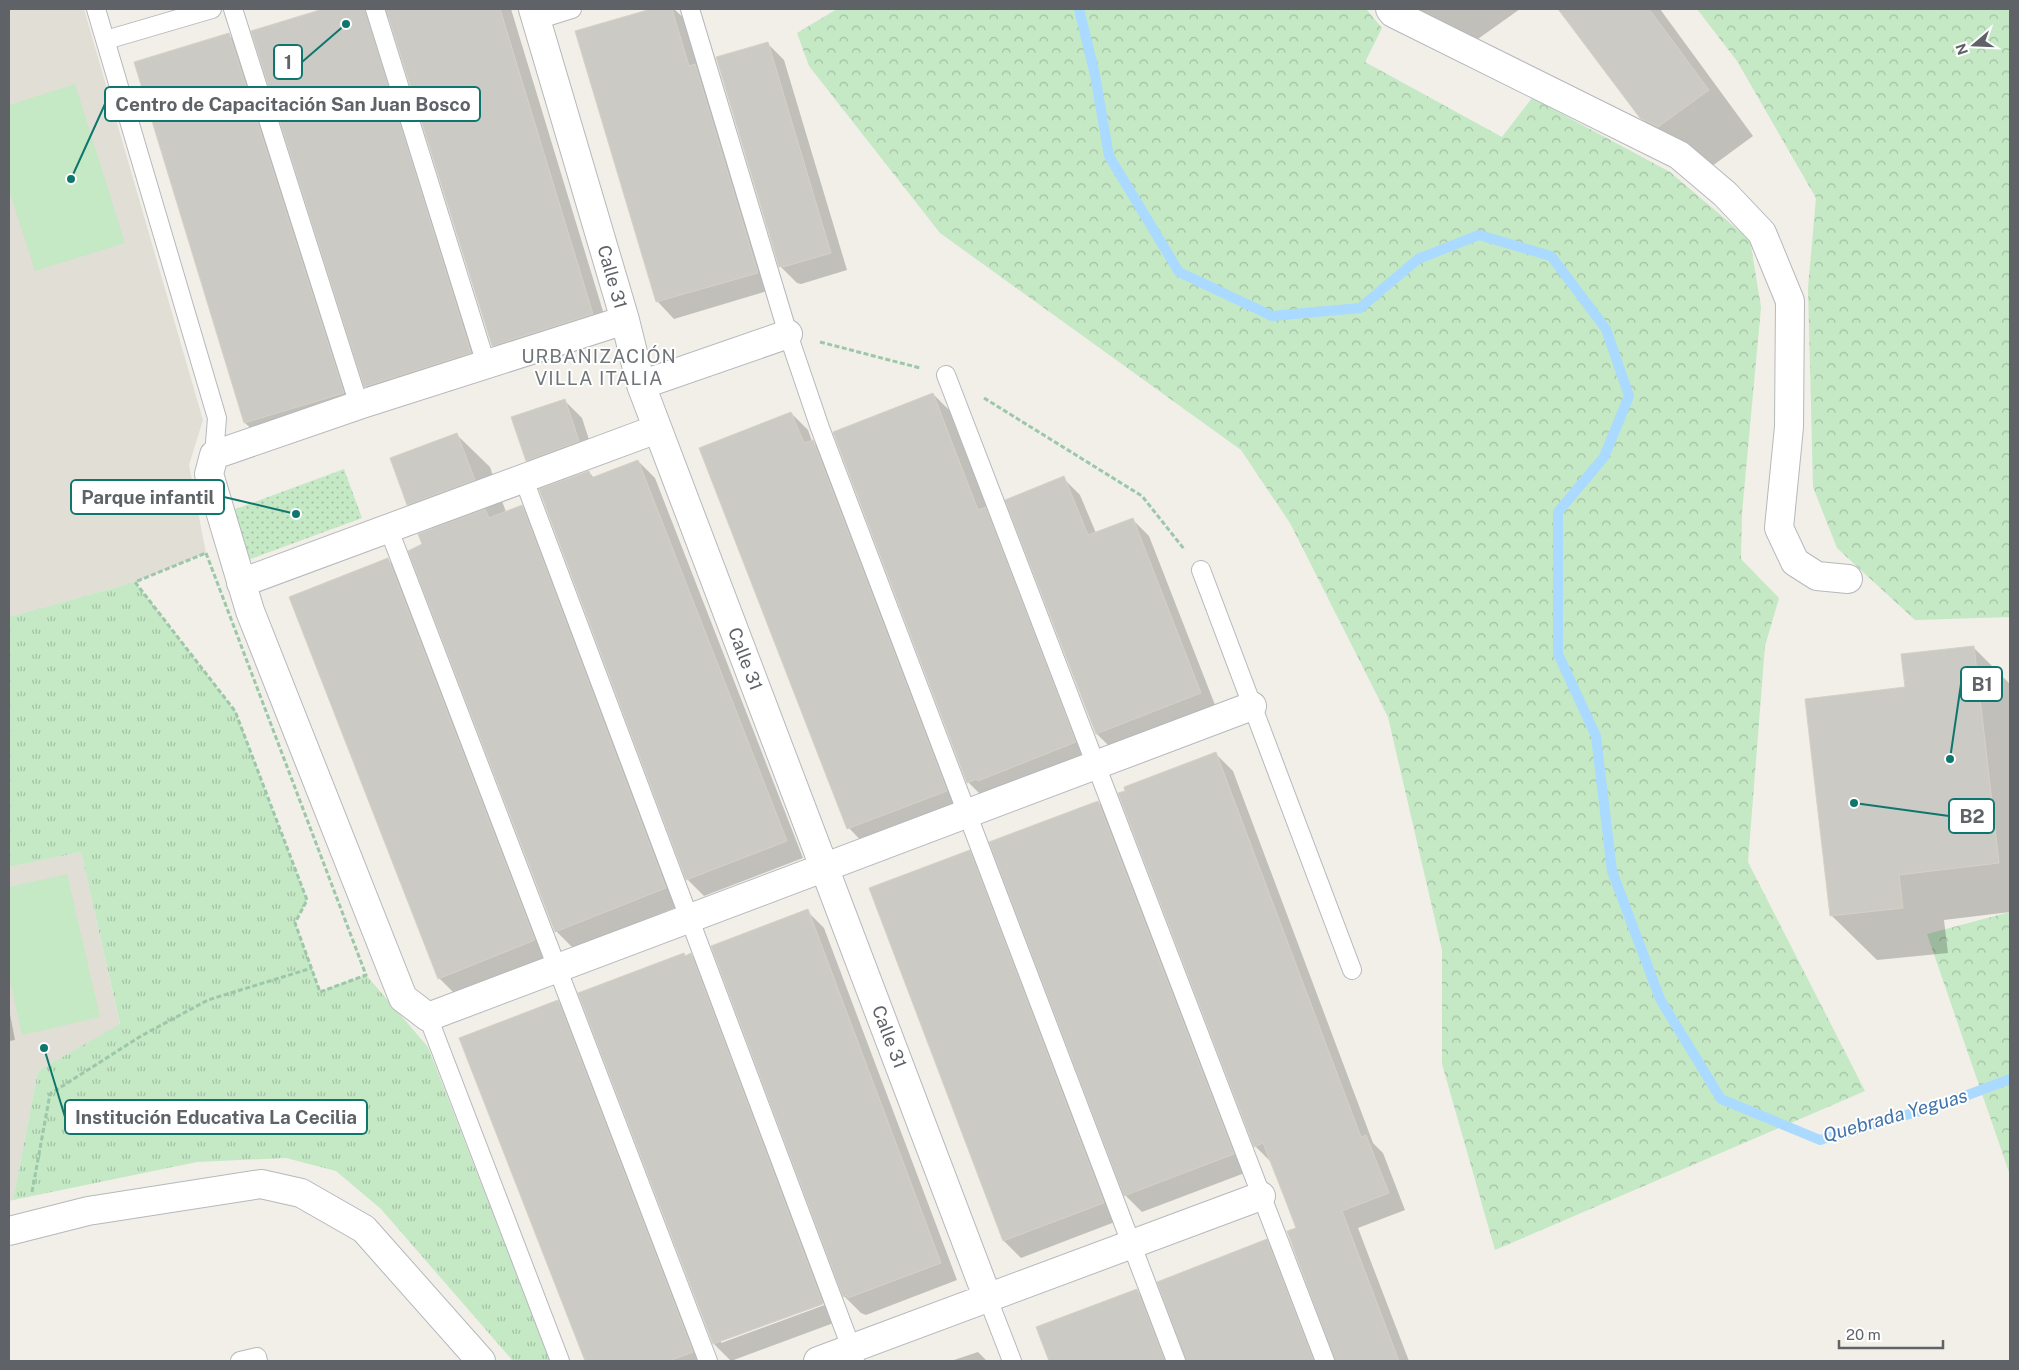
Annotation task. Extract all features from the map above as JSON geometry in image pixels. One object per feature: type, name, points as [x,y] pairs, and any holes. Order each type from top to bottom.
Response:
[{"type":"street","points":[[1390,9],[1393,13],[1679,155],[1725,194],[1762,233],[1790,301],[1789,427],[1779,528],[1795,562],[1817,576],[1848,579]]},
{"type":"street","name":"Calle 31","points":[[535,14],[625,320],[641,385],[988,1298]]},
{"type":"street","points":[[625,320],[359,405],[214,456],[209,474],[241,583],[402,998],[428,1017],[1252,706]]},
{"type":"street","points":[[641,385],[788,334]]},
{"type":"street","points":[[241,583],[389,530],[657,429]]},
{"type":"street","points":[[17,1229],[88,1210],[261,1184],[301,1193],[364,1229],[481,1361]]},
{"type":"street","points":[[818,1361],[854,1355],[988,1298],[1261,1196]]},
{"type":"lane","points":[[96,9],[217,418],[214,456]]},
{"type":"lane","points":[[106,40],[212,9]]},
{"type":"lane","points":[[234,9],[359,405]]},
{"type":"lane","points":[[375,9],[486,364]]},
{"type":"lane","points":[[535,14],[572,9]]},
{"type":"lane","points":[[690,9],[788,334],[820,428],[1176,1361]]},
{"type":"lane","points":[[946,375],[1325,1361]]},
{"type":"lane","points":[[524,480],[854,1355]]},
{"type":"lane","points":[[389,530],[708,1361]]},
{"type":"lane","points":[[1200,570],[1352,970]]},
{"type":"lane","points":[[428,1017],[560,1361]]},
{"type":"lane","points":[[988,1298],[1012,1361]]},
{"type":"lane","points":[[240,1361],[257,1357],[258,1361]]},
{"type":"path","points":[[788,334],[946,375],[1142,496],[1200,570]]},
{"type":"path","points":[[206,553],[366,975],[320,992],[312,968],[295,923],[307,900],[235,711],[135,582],[206,553]]},
{"type":"path","points":[[17,1229],[50,1094],[142,1036],[208,1000],[312,968]]},
{"type":"shaded area","points":[[9,9],[84,9],[203,420],[189,465],[206,553],[135,582],[9,617]]},
{"type":"shaded area","points":[[81,852],[120,1025],[38,1071],[13,1200],[9,1201],[9,867]]},
{"type":"green space","points":[[837,9],[1366,9],[1382,28],[1365,62],[1502,137],[1532,98],[1670,172],[1750,240],[1761,307],[1742,513],[1741,559],[1779,598],[1765,646],[1748,862],[1865,1091],[1495,1250],[1442,1064],[1442,950],[1388,717],[1290,523],[1241,450],[940,233],[809,66],[797,33]]},
{"type":"green space","points":[[1697,9],[2008,9],[2010,14],[2010,617],[1915,620],[1837,548],[1813,487],[1808,288],[1816,198],[1737,61]]},
{"type":"green space","points":[[75,84],[125,243],[35,271],[9,190],[9,105]]},
{"type":"green space","points":[[344,469],[362,518],[248,560],[230,511]]},
{"type":"green space","points":[[135,582],[235,711],[307,900],[295,923],[320,991],[366,975],[428,1047],[550,1361],[513,1361],[381,1209],[336,1171],[286,1158],[197,1162],[13,1200],[38,1071],[120,1024],[81,852],[9,867],[9,617]]},
{"type":"green space","points":[[67,874],[100,1017],[22,1035],[9,975],[9,887]]},
{"type":"green space","points":[[2010,912],[2010,1175],[1927,934]]},
{"type":"building","points":[[323,9],[365,9],[471,353],[364,387],[251,31]]},
{"type":"building","points":[[386,9],[500,9],[593,314],[492,346]]},
{"type":"building","points":[[651,9],[672,9],[689,66],[695,64],[758,273],[656,302],[575,31]]},
{"type":"building","points":[[1558,9],[1649,9],[1709,90],[1658,127],[1640,118]]},
{"type":"building","points":[[229,33],[344,393],[244,423],[134,62]]},
{"type":"building","points":[[768,42],[831,253],[783,267],[783,265],[779,267],[716,57]]},
{"type":"building","points":[[933,393],[978,510],[986,507],[1076,742],[978,781],[977,779],[967,783],[833,432]]},
{"type":"building","points":[[565,399],[579,441],[526,461],[511,417]]},
{"type":"building","points":[[791,412],[804,443],[813,440],[947,791],[847,829],[699,448]]},
{"type":"building","points":[[457,433],[475,480],[407,505],[390,458]]},
{"type":"building","points":[[638,460],[787,841],[686,880],[539,489],[589,471],[591,478]]},
{"type":"building","points":[[1064,476],[1088,535],[1133,518],[1201,693],[1096,734],[1005,500]]},
{"type":"building","points":[[522,505],[666,888],[555,932],[408,551],[422,544],[418,534],[485,509],[489,518]]},
{"type":"building","points":[[388,558],[535,940],[438,979],[289,597]]},
{"type":"building","points":[[1974,646],[1999,863],[1899,875],[1903,908],[1830,916],[1805,699],[1905,687],[1901,654]]},
{"type":"building","points":[[1216,752],[1361,1137],[1366,1135],[1389,1193],[1342,1211],[1399,1361],[1335,1361],[1287,1231],[1296,1228],[1285,1199],[1263,1143],[1254,1147],[1118,793],[1125,791],[1124,787]]},
{"type":"building","points":[[1098,801],[1234,1154],[1124,1196],[989,842]]},
{"type":"building","points":[[970,850],[1104,1203],[1003,1241],[869,888]]},
{"type":"building","points":[[808,909],[941,1263],[848,1298],[847,1295],[843,1297],[711,946]]},
{"type":"building","points":[[684,953],[685,956],[691,953],[823,1304],[713,1344],[578,993]]},
{"type":"building","points":[[558,1000],[693,1352],[669,1361],[585,1361],[459,1038]]},
{"type":"building","points":[[1267,1239],[1314,1361],[1186,1361],[1157,1282]]},
{"type":"building","points":[[1137,1289],[1165,1361],[1049,1361],[1036,1327]]},
{"type":"waterway","name":"Quebrada Yeguas","points":[[1079,9],[1095,75],[1109,156],[1179,272],[1272,316],[1360,308],[1418,259],[1479,235],[1551,256],[1606,329],[1629,396],[1604,457],[1558,512],[1558,654],[1596,736],[1612,871],[1660,999],[1721,1099],[1820,1140],[1944,1104],[2010,1079]]},
{"type":"place","name":"1","points":[[346,24]]},
{"type":"place","name":"Centro de Capacitación San Juan Bosco","points":[[71,179]]},
{"type":"place","name":"Parque infantil","points":[[296,514]]},
{"type":"place","name":"B1","points":[[1950,759]]},
{"type":"place","name":"B2","points":[[1854,803]]},
{"type":"place","name":"Institución Educativa La Cecilia","points":[[44,1048]]},
{"type":"district","name":"URBANIZACIÓN VILLA ITALIA","points":[[599,367]]}]
